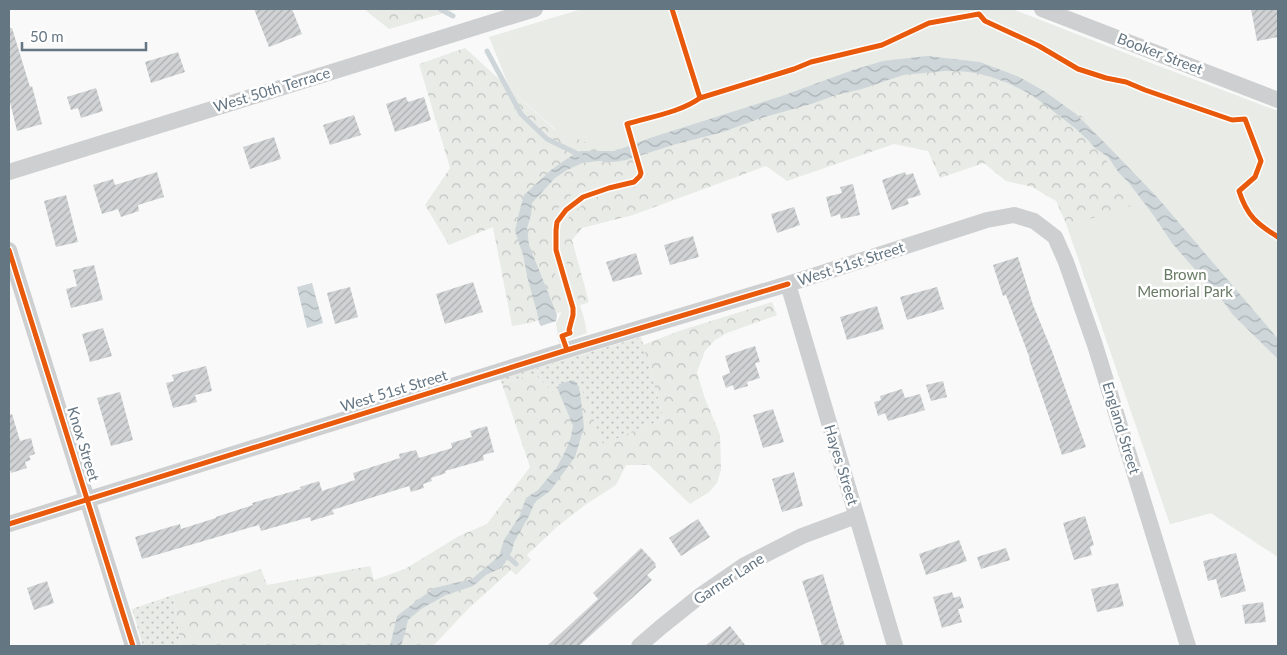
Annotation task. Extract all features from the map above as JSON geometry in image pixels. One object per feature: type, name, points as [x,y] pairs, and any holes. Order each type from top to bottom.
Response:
[{"type":"street","name":"West 50th Terrace","points":[[9,172],[515,11],[535,9]]},
{"type":"street","name":"Booker Street","points":[[1042,9],[1278,100]]},
{"type":"street","name":"West 51st Street","points":[[9,524],[567,350],[788,284],[987,220],[1014,215],[1034,221]]},
{"type":"street","name":"England Street","points":[[1034,221],[1055,237],[1066,262],[1095,345],[1188,646]]},
{"type":"street","name":"Knox Street","points":[[9,250],[133,646]]},
{"type":"street","name":"Hayes Street","points":[[788,284],[895,646]]},
{"type":"street","name":"Garner Lane","points":[[639,646],[688,606],[743,566],[802,536],[856,516]]},
{"type":"green space","points":[[364,9],[458,9],[389,29]]},
{"type":"green space","name":"Brown Memorial Park","points":[[582,9],[1012,9],[1278,111],[1278,557],[1211,513],[1170,524],[1067,226],[1131,206],[1082,115],[974,61],[881,64],[639,143],[650,183],[590,199],[569,216],[563,252],[587,333],[559,343],[556,323],[561,313],[562,298],[549,254],[549,217],[577,189],[636,171],[629,147],[592,145],[556,130],[510,89],[489,37]]},
{"type":"green space","points":[[465,48],[555,130],[879,64],[974,61],[1079,113],[1125,157],[1278,557],[1211,513],[1170,524],[1067,226],[1056,201],[1032,187],[1006,181],[984,163],[940,178],[928,151],[894,144],[787,181],[766,166],[633,215],[582,228],[572,240],[589,302],[530,323],[512,326],[493,227],[449,245],[425,205],[450,168],[419,64]]},
{"type":"green space","points":[[772,302],[777,315],[727,333],[715,340],[705,351],[697,372],[704,396],[720,435],[721,470],[717,483],[709,492],[690,504],[649,465],[626,465],[616,485],[585,505],[558,526],[527,555],[531,560],[516,575],[511,570],[468,609],[433,646],[181,646],[173,595],[261,569],[267,585],[370,566],[374,580],[405,569],[459,536],[487,524],[530,467],[502,384],[534,374],[555,394],[581,387],[603,444],[664,419],[643,345],[679,331]]},
{"type":"green space","points":[[641,337],[664,419],[603,445],[534,374],[502,384],[500,379]]},
{"type":"green space","points":[[173,595],[181,646],[143,646],[132,609]]},
{"type":"water","points":[[927,56],[980,62],[1019,77],[1044,91],[1076,114],[1157,197],[1278,339],[1278,359],[1233,315],[1172,243],[1154,216],[1108,157],[1095,148],[1075,128],[1032,95],[991,77],[959,71],[903,75],[758,119],[723,132],[676,144],[626,160],[582,163],[567,170],[555,178],[532,203],[527,228],[529,245],[557,315],[556,321],[541,326],[515,231],[524,195],[551,170],[568,158],[580,151],[615,151],[883,61]]},
{"type":"water","points":[[312,283],[323,323],[307,328],[297,287]]},
{"type":"water","points":[[573,380],[577,383],[580,392],[584,427],[575,457],[550,491],[535,502],[505,563],[501,568],[486,575],[473,586],[446,595],[421,609],[408,620],[401,646],[390,646],[397,616],[434,588],[472,579],[499,556],[504,540],[520,515],[526,498],[538,490],[557,467],[565,452],[573,425],[558,390],[559,384]]},
{"type":"building","points":[[254,9],[292,9],[302,34],[269,47]]},
{"type":"building","points":[[1251,9],[1277,9],[1278,37],[1257,41]]},
{"type":"building","points":[[9,28],[12,28],[30,87],[32,86],[42,124],[17,131],[9,98]]},
{"type":"building","points":[[178,52],[185,72],[151,83],[145,62]]},
{"type":"building","points":[[96,88],[103,111],[81,118],[78,108],[71,110],[67,97]]},
{"type":"building","points":[[406,97],[408,102],[424,97],[431,120],[395,132],[386,104]]},
{"type":"building","points":[[354,115],[361,135],[330,145],[323,125]]},
{"type":"building","points":[[274,137],[281,159],[250,169],[243,147]]},
{"type":"building","points":[[157,172],[164,197],[138,205],[139,211],[121,217],[118,209],[102,214],[93,185],[113,179],[115,185]]},
{"type":"building","points":[[905,172],[906,175],[913,173],[921,195],[907,199],[909,204],[892,210],[882,180]]},
{"type":"building","points":[[853,184],[860,215],[841,219],[840,214],[831,217],[826,197],[842,193],[840,187]]},
{"type":"building","points":[[66,195],[78,242],[56,247],[44,201]]},
{"type":"building","points":[[794,207],[800,225],[777,233],[771,214]]},
{"type":"building","points":[[693,236],[699,257],[670,265],[664,245]]},
{"type":"building","points":[[636,253],[642,274],[613,282],[606,262]]},
{"type":"building","points":[[1018,257],[1033,305],[1052,351],[1086,447],[1062,455],[1030,359],[1006,295],[1003,296],[993,265]]},
{"type":"building","points":[[94,265],[103,300],[71,308],[66,289],[77,286],[73,270]]},
{"type":"building","points":[[473,282],[483,312],[445,324],[436,294]]},
{"type":"building","points":[[350,287],[358,317],[335,324],[327,293]]},
{"type":"building","points":[[937,287],[944,309],[907,320],[900,297]]},
{"type":"building","points":[[877,306],[884,329],[847,340],[840,317]]},
{"type":"building","points":[[103,328],[112,356],[90,362],[82,334]]},
{"type":"building","points":[[755,346],[760,362],[755,363],[760,378],[747,382],[748,386],[734,390],[733,385],[726,388],[722,376],[730,373],[725,356]]},
{"type":"building","points":[[206,366],[212,391],[195,395],[197,402],[173,408],[166,383],[174,381],[172,375]]},
{"type":"building","points":[[943,381],[947,397],[931,401],[926,385]]},
{"type":"building","points":[[902,389],[905,398],[920,394],[925,410],[888,421],[885,413],[878,416],[874,402],[881,400],[880,396]]},
{"type":"building","points":[[120,392],[133,440],[111,446],[97,398]]},
{"type":"building","points":[[773,409],[784,442],[763,448],[753,415]]},
{"type":"building","points":[[12,414],[20,441],[31,438],[35,454],[29,456],[31,460],[25,462],[27,468],[11,473],[9,466],[9,415]]},
{"type":"building","points":[[487,426],[494,452],[483,455],[484,460],[445,471],[446,473],[431,478],[432,481],[423,484],[424,488],[411,492],[409,486],[332,510],[334,514],[311,521],[310,517],[261,531],[259,525],[142,559],[135,537],[180,524],[181,529],[253,505],[252,503],[301,489],[300,487],[319,481],[322,491],[355,480],[353,473],[400,458],[399,454],[416,450],[419,458],[452,448],[451,443],[472,437],[470,431]]},
{"type":"building","points":[[794,472],[803,506],[782,512],[772,479]]},
{"type":"building","points":[[1085,516],[1094,545],[1090,547],[1092,555],[1074,560],[1063,523]]},
{"type":"building","points":[[698,519],[710,537],[681,556],[669,538]]},
{"type":"building","points":[[959,540],[967,561],[926,575],[919,554]]},
{"type":"building","points":[[641,548],[656,564],[656,567],[647,575],[652,580],[579,646],[547,646],[598,599],[593,593]]},
{"type":"building","points":[[1006,548],[1010,560],[981,569],[977,557]]},
{"type":"building","points":[[1236,553],[1246,591],[1221,598],[1216,579],[1208,581],[1203,561]]},
{"type":"building","points":[[823,574],[845,646],[822,646],[802,581]]},
{"type":"building","points":[[47,581],[54,603],[34,610],[27,588]]},
{"type":"building","points":[[1118,583],[1124,606],[1097,612],[1091,589]]},
{"type":"building","points":[[952,592],[954,598],[960,596],[964,608],[958,609],[962,622],[942,628],[933,597]]},
{"type":"building","points":[[1263,602],[1266,622],[1245,624],[1242,605]]},
{"type":"building","points":[[730,626],[746,646],[705,646]]},
{"type":"waterway","points":[[440,9],[453,16]]},
{"type":"waterway","points":[[487,51],[521,114],[547,139],[580,155]]},
{"type":"waterway","points":[[505,554],[516,564]]},
{"type":"cycle path","points":[[672,9],[700,98]]},
{"type":"cycle path","points":[[567,350],[562,336],[570,333],[573,308],[556,250],[557,222],[566,210],[583,197],[634,182],[640,176],[641,173],[627,124],[675,111],[700,98],[811,62],[882,45],[929,23],[979,14],[985,21],[1039,46],[1078,69],[1126,82],[1232,120],[1245,119],[1261,161],[1255,177],[1239,191],[1249,213],[1264,228],[1278,237]]},
{"type":"cycle path","points":[[9,250],[133,646]]},
{"type":"cycle path","points":[[9,524],[567,350],[788,284]]}]
